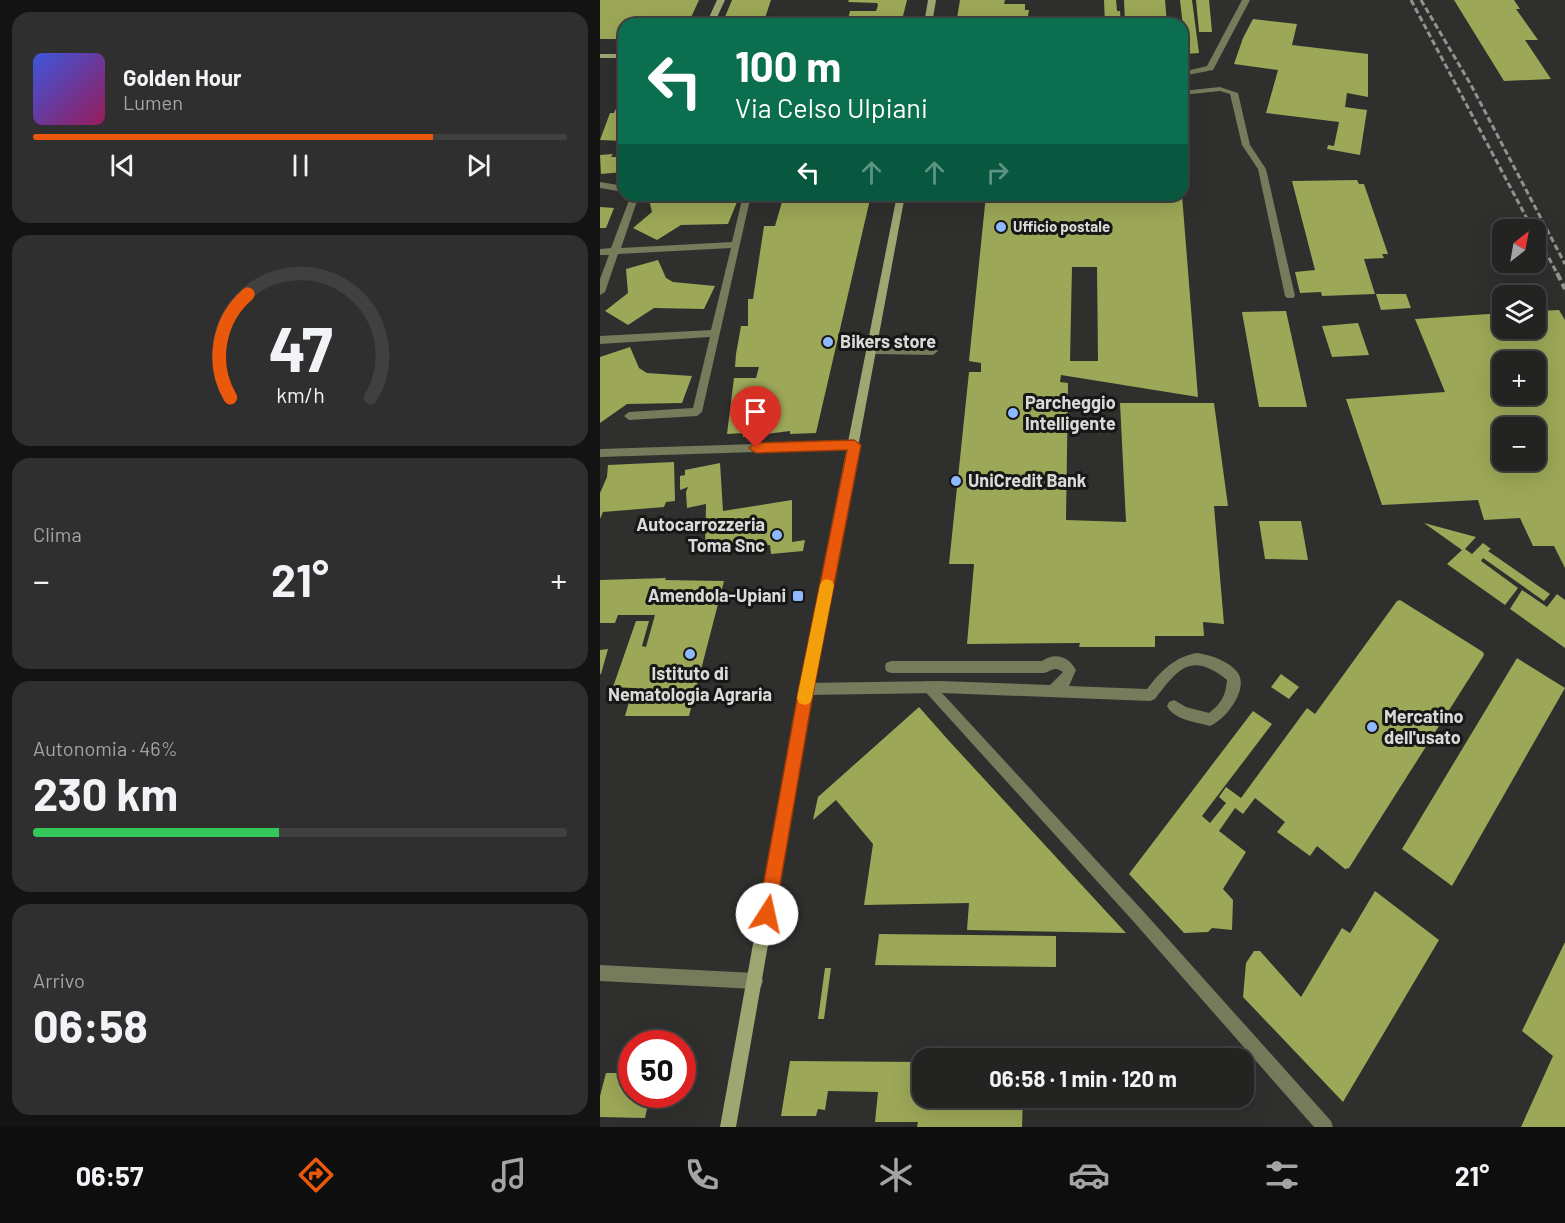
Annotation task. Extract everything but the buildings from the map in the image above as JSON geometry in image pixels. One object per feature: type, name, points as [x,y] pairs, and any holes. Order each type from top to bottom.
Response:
[{"type":"main road","points":[[713,18],[721,0]]},
{"type":"main road","points":[[929,18],[932,0]]},
{"type":"main road","points":[[600,56],[618,56]]},
{"type":"main road","points":[[728,1127],[806,688],[900,201]]},
{"type":"street","points":[[1188,73],[1210,68],[1246,0]]},
{"type":"street","points":[[1188,92],[1220,89],[1234,93],[1246,145],[1262,169],[1290,296]]},
{"type":"street","points":[[600,185],[618,188]]},
{"type":"street","points":[[600,292],[633,201]]},
{"type":"street","points":[[629,416],[697,412],[746,201]]},
{"type":"street","points":[[600,252],[736,245]]},
{"type":"street","points":[[600,340],[716,333]]},
{"type":"street","points":[[872,350],[933,351]]},
{"type":"street","points":[[600,453],[854,445]]},
{"type":"street","points":[[806,688],[933,687],[1150,695],[1168,671],[1181,662],[1195,658],[1211,661],[1224,668],[1233,677],[1234,687],[1229,701],[1220,714],[1210,720],[1183,712],[1174,706]]},
{"type":"street","points":[[891,667],[1044,667],[1051,662],[1060,662],[1070,670],[1069,675],[1064,684],[1053,692]]},
{"type":"street","points":[[933,687],[1325,1127]]},
{"type":"street","points":[[600,973],[755,981]]},
{"type":"railway","points":[[1411,0],[1527,219]]},
{"type":"railway","points":[[1421,0],[1471,85],[1565,264]]},
{"type":"railway","points":[[1546,253],[1558,275]]},
{"type":"railway","points":[[1558,275],[1565,289]]},
{"type":"slow traffic","points":[[805,698],[827,585]]},
{"type":"place","name":"Ufficio postale","points":[[1001,227]]},
{"type":"place","name":"Bikers store","points":[[828,342]]},
{"type":"place","name":"Parcheggio Intelligente","points":[[1013,413]]},
{"type":"place","name":"UniCredit Bank","points":[[956,481]]},
{"type":"place","name":"Autocarrozzeria Toma Snc","points":[[777,535]]},
{"type":"place","name":"Amendola-Upiani","points":[[798,596]]},
{"type":"place","name":"Istituto di Nematologia Agraria","points":[[690,654]]},
{"type":"place","name":"Mercatino dell'usato","points":[[1372,727]]},
{"type":"route","points":[[756,448],[854,445],[806,688],[767,914]]}]
